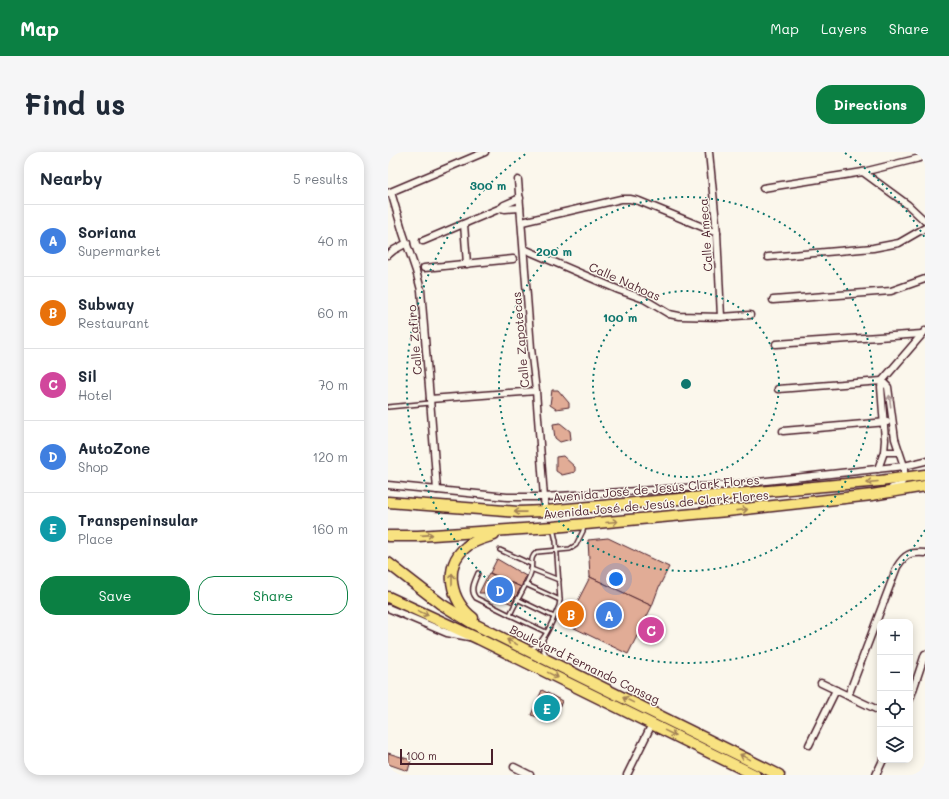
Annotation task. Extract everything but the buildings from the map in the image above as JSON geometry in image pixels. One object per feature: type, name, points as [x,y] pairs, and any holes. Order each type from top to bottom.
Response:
[{"type":"highway","name":"Avenida José de Jesús Clark Flores","points":[[388,502],[518,512],[545,511],[925,476]]},
{"type":"highway","points":[[921,487],[922,478],[925,476]]},
{"type":"highway","name":"Avenida José de Jesús de Clark Flores","points":[[388,536],[418,536],[556,527],[727,511],[872,495],[921,487]]},
{"type":"highway","points":[[556,527],[553,522],[557,517],[588,508]]},
{"type":"highway","points":[[488,631],[466,612],[457,599],[452,582],[454,566],[460,552],[470,544],[478,540],[512,530]]},
{"type":"highway","name":"Boulevard Fernando Consag","points":[[388,562],[441,604],[466,620],[779,775]]},
{"type":"highway","name":"Boulevard Fernando Consag","points":[[388,597],[479,639],[755,775]]},
{"type":"highway","points":[[582,689],[587,680]]},
{"type":"street","points":[[390,192],[485,152]]},
{"type":"street","name":"Calle Ameca","points":[[709,152],[717,233],[721,317]]},
{"type":"street","points":[[763,188],[863,172],[920,158]]},
{"type":"street","points":[[863,172],[908,205],[925,221]]},
{"type":"street","name":"Calle Zapotecas","points":[[518,180],[545,511]]},
{"type":"street","name":"Calle Zafiro","points":[[390,192],[421,290],[437,490]]},
{"type":"street","points":[[423,241],[501,208],[504,205],[520,198]]},
{"type":"street","points":[[522,222],[630,198],[717,233]]},
{"type":"street","points":[[501,208],[505,210],[520,208]]},
{"type":"street","points":[[464,224],[468,264]]},
{"type":"street","points":[[768,257],[873,248],[899,243],[925,228]]},
{"type":"street","points":[[388,255],[407,243]]},
{"type":"street","name":"Calle Nahoas","points":[[524,249],[619,290],[644,299],[669,314],[679,316],[750,316]]},
{"type":"street","points":[[424,268],[513,259]]},
{"type":"street","points":[[773,300],[891,291],[925,279]]},
{"type":"street","points":[[776,344],[923,333]]},
{"type":"street","points":[[878,469],[884,452],[885,440],[881,387],[882,381],[923,333]]},
{"type":"street","points":[[778,389],[882,381],[888,387],[895,440],[904,466],[904,478],[900,486],[872,495]]},
{"type":"street","points":[[431,401],[536,392]]},
{"type":"street","points":[[784,431],[892,422]]},
{"type":"street","points":[[884,452],[898,452]]},
{"type":"street","points":[[388,485],[507,497],[544,497],[730,485],[904,466],[925,461]]},
{"type":"street","points":[[799,488],[818,475]]},
{"type":"street","points":[[848,696],[897,567],[903,556],[911,553],[925,552]]},
{"type":"street","points":[[388,608],[447,633],[479,639]]},
{"type":"street","points":[[913,692],[924,665],[925,654]]},
{"type":"street","points":[[821,683],[877,710]]},
{"type":"street","points":[[810,746],[836,690]]},
{"type":"street","points":[[627,775],[652,724]]},
{"type":"street","points":[[876,775],[882,763]]},
{"type":"street","points":[[514,767],[530,775]]},
{"type":"lane","points":[[388,407],[431,401]]},
{"type":"lane","points":[[510,614],[531,569],[532,557],[537,552],[570,549],[576,545],[583,531],[584,524]]},
{"type":"lane","points":[[526,649],[537,646],[543,640],[559,606],[560,600],[556,527]]},
{"type":"lane","points":[[556,527],[556,541]]},
{"type":"lane","points":[[500,550],[531,564]]},
{"type":"lane","points":[[531,569],[559,580]]},
{"type":"lane","points":[[478,573],[472,589],[473,595],[476,598],[546,632]]},
{"type":"lane","points":[[525,584],[560,600]]},
{"type":"lane","points":[[517,599],[554,617]]},
{"type":"lane","points":[[543,640],[544,653],[552,662]]},
{"type":"place","name":"AutoZone","points":[[500,590]]},
{"type":"place","name":"Subway","points":[[571,614]]},
{"type":"place","name":"Soriana","points":[[609,615]]},
{"type":"place","name":"Sil","points":[[651,630]]},
{"type":"place","name":"Transpeninsular","points":[[547,708]]}]
